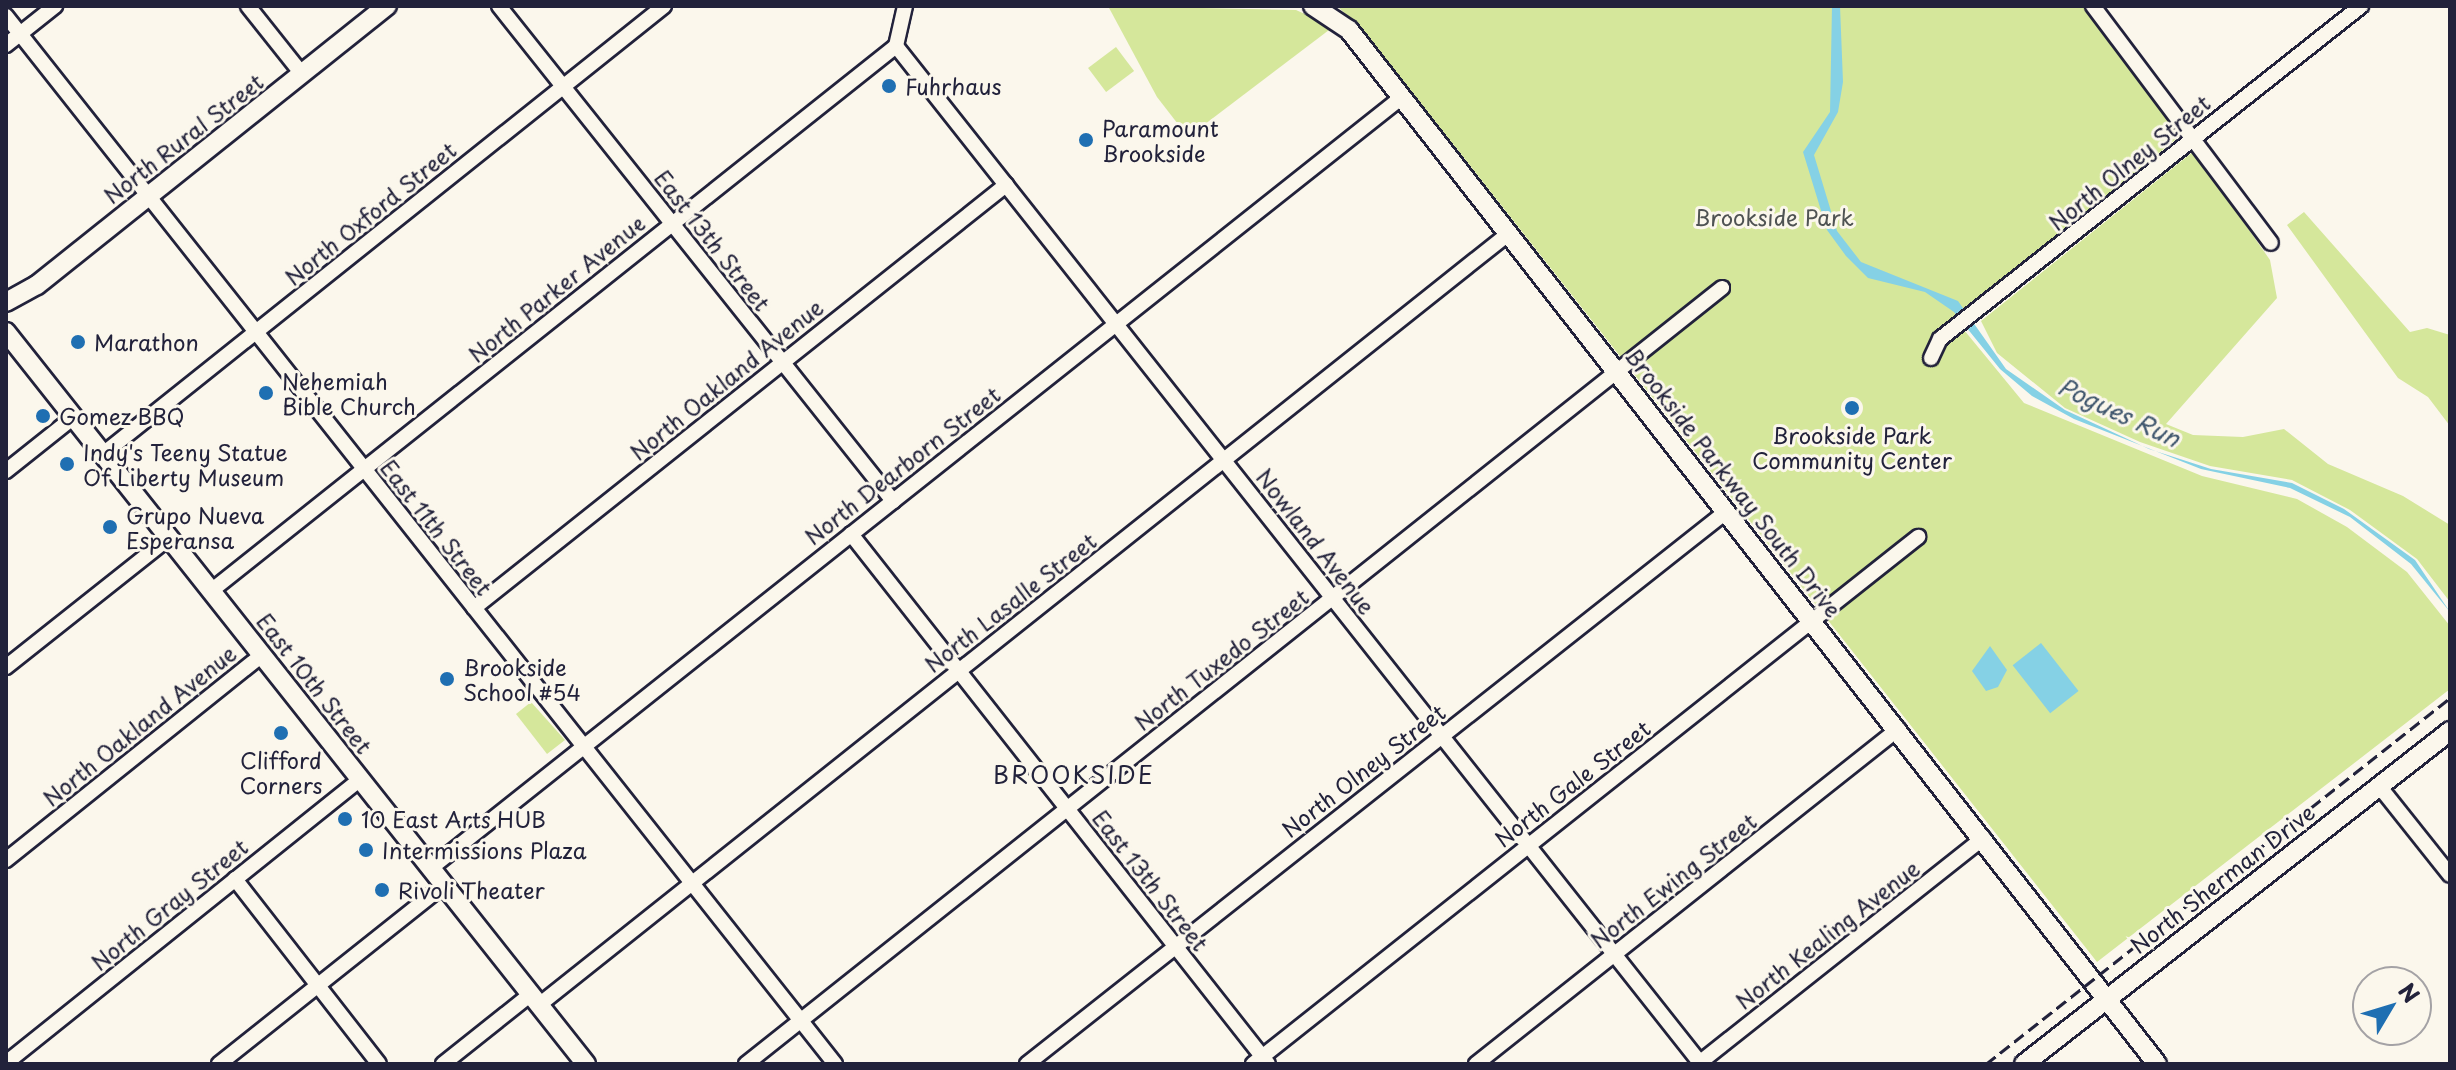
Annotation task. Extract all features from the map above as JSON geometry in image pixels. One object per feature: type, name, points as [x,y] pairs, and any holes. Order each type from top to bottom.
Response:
[{"type":"main road","name":"North Rural Street","points":[[6,302],[37,285],[387,6]]},
{"type":"main road","name":"Brookside Parkway South Drive","points":[[1313,6],[1349,30],[2157,1064]]},
{"type":"main road","name":"East 10th Street","points":[[6,332],[586,1064]]},
{"type":"main road","name":"North Sherman Drive","points":[[2024,1064],[2450,731]]},
{"type":"street","points":[[6,45],[55,6]]},
{"type":"street","points":[[248,6],[302,74]]},
{"type":"street","name":"East 13th Street","points":[[499,6],[893,501]]},
{"type":"street","name":"North Oxford Street","points":[[103,454],[664,6]]},
{"type":"street","points":[[896,46],[905,6]]},
{"type":"street","name":"North Olney Street","points":[[1931,358],[1940,339],[2361,6]]},
{"type":"street","points":[[2101,9],[2271,243]]},
{"type":"street","name":"East 11th Street","points":[[6,16],[835,1064]]},
{"type":"street","name":"Nowland Avenue","points":[[896,46],[1700,1064]]},
{"type":"street","name":"North Parker Avenue","points":[[211,591],[896,46]]},
{"type":"street","name":"North Dearborn Street","points":[[431,868],[1402,97]]},
{"type":"street","name":"North Oakland Avenue","points":[[474,608],[1006,185]]},
{"type":"street","name":"North Lasalle Street","points":[[443,1064],[693,883],[1508,234]]},
{"type":"street","name":"North Tuxedo Street","points":[[746,1064],[1722,288]]},
{"type":"street","points":[[6,471],[74,417]]},
{"type":"street","name":"North Olney Street","points":[[1027,1064],[1727,511]]},
{"type":"street","name":"East 13th Street","points":[[851,534],[1175,946],[1261,1062]]},
{"type":"street","name":"North Gale Street","points":[[1261,1062],[1918,537]]},
{"type":"street","points":[[6,667],[169,538]]},
{"type":"street","name":"North Oakland Avenue","points":[[6,860],[262,655]]},
{"type":"street","name":"North Ewing Street","points":[[1476,1064],[1898,729]]},
{"type":"street","name":"North Gray Street","points":[[6,1063],[360,779]]},
{"type":"street","points":[[2380,787],[2450,875]]},
{"type":"street","name":"North Kealing Avenue","points":[[1700,1064],[1983,838]]},
{"type":"street","points":[[235,879],[379,1064]]},
{"type":"street","points":[[219,1064],[444,885]]},
{"type":"green space","points":[[1108,6],[1296,10],[1333,27],[1188,137],[1157,97]]},
{"type":"green space","name":"Brookside Park","points":[[1337,6],[2083,6],[2180,136],[1955,319],[2024,403],[2202,476],[2297,499],[2347,527],[2407,572],[2450,626],[2450,689],[2097,962],[1364,31]]},
{"type":"green space","points":[[1116,47],[1134,71],[1106,92],[1088,68]]},
{"type":"green space","points":[[2194,151],[2270,260],[2277,298],[2166,424],[2193,435],[2243,437],[2284,429],[2328,464],[2403,496],[2450,525],[2450,602],[2417,559],[2350,510],[2292,480],[2210,466],[2140,442],[2065,408],[1997,353],[1981,321]]},
{"type":"green space","points":[[2304,212],[2410,332],[2427,328],[2450,335],[2450,426],[2428,397],[2398,378],[2287,225]]},
{"type":"green space","points":[[531,702],[565,740],[547,754],[516,714]]},
{"type":"water","points":[[1832,6],[1840,6],[1843,82],[1838,112],[1814,155],[1837,231],[1861,262],[1958,301],[2006,369],[2065,410],[2142,446],[2074,419],[2032,396],[2000,369],[1954,312],[1925,292],[1868,278],[1846,256],[1827,230],[1803,152],[1830,112]]},
{"type":"water","points":[[2156,451],[2211,469],[2292,483],[2344,509],[2415,560],[2450,612],[2411,564],[2350,517],[2290,488],[2201,469]]},
{"type":"water","points":[[2041,643],[2079,691],[2050,713],[2013,665]]},
{"type":"water","points":[[1990,646],[2007,670],[1998,687],[1986,691],[1972,671]]},
{"type":"railway","points":[[1986,1064],[2450,698]]},
{"type":"place","name":"Fuhrhaus","points":[[889,86]]},
{"type":"place","name":"Paramount Brookside","points":[[1086,140]]},
{"type":"place","name":"Marathon","points":[[78,342]]},
{"type":"place","name":"Nehemiah Bible Church","points":[[266,393]]},
{"type":"place","name":"Brookside Park Community Center","points":[[1852,408]]},
{"type":"place","name":"Gomez BBQ","points":[[43,416]]},
{"type":"place","name":"Indy's Teeny Statue Of Liberty Museum","points":[[67,464]]},
{"type":"place","name":"Grupo Nueva Esperansa","points":[[110,527]]},
{"type":"place","name":"Brookside School #54","points":[[447,679]]},
{"type":"place","name":"Clifford Corners","points":[[281,733]]},
{"type":"place","name":"10 East Arts HUB","points":[[345,819]]},
{"type":"place","name":"Intermissions Plaza","points":[[366,850]]},
{"type":"place","name":"Rivoli Theater","points":[[382,890]]},
{"type":"district","name":"BROOKSIDE","points":[[1074,775]]},
{"type":"water label","name":"Pogues Run","points":[[2119,412]]}]
